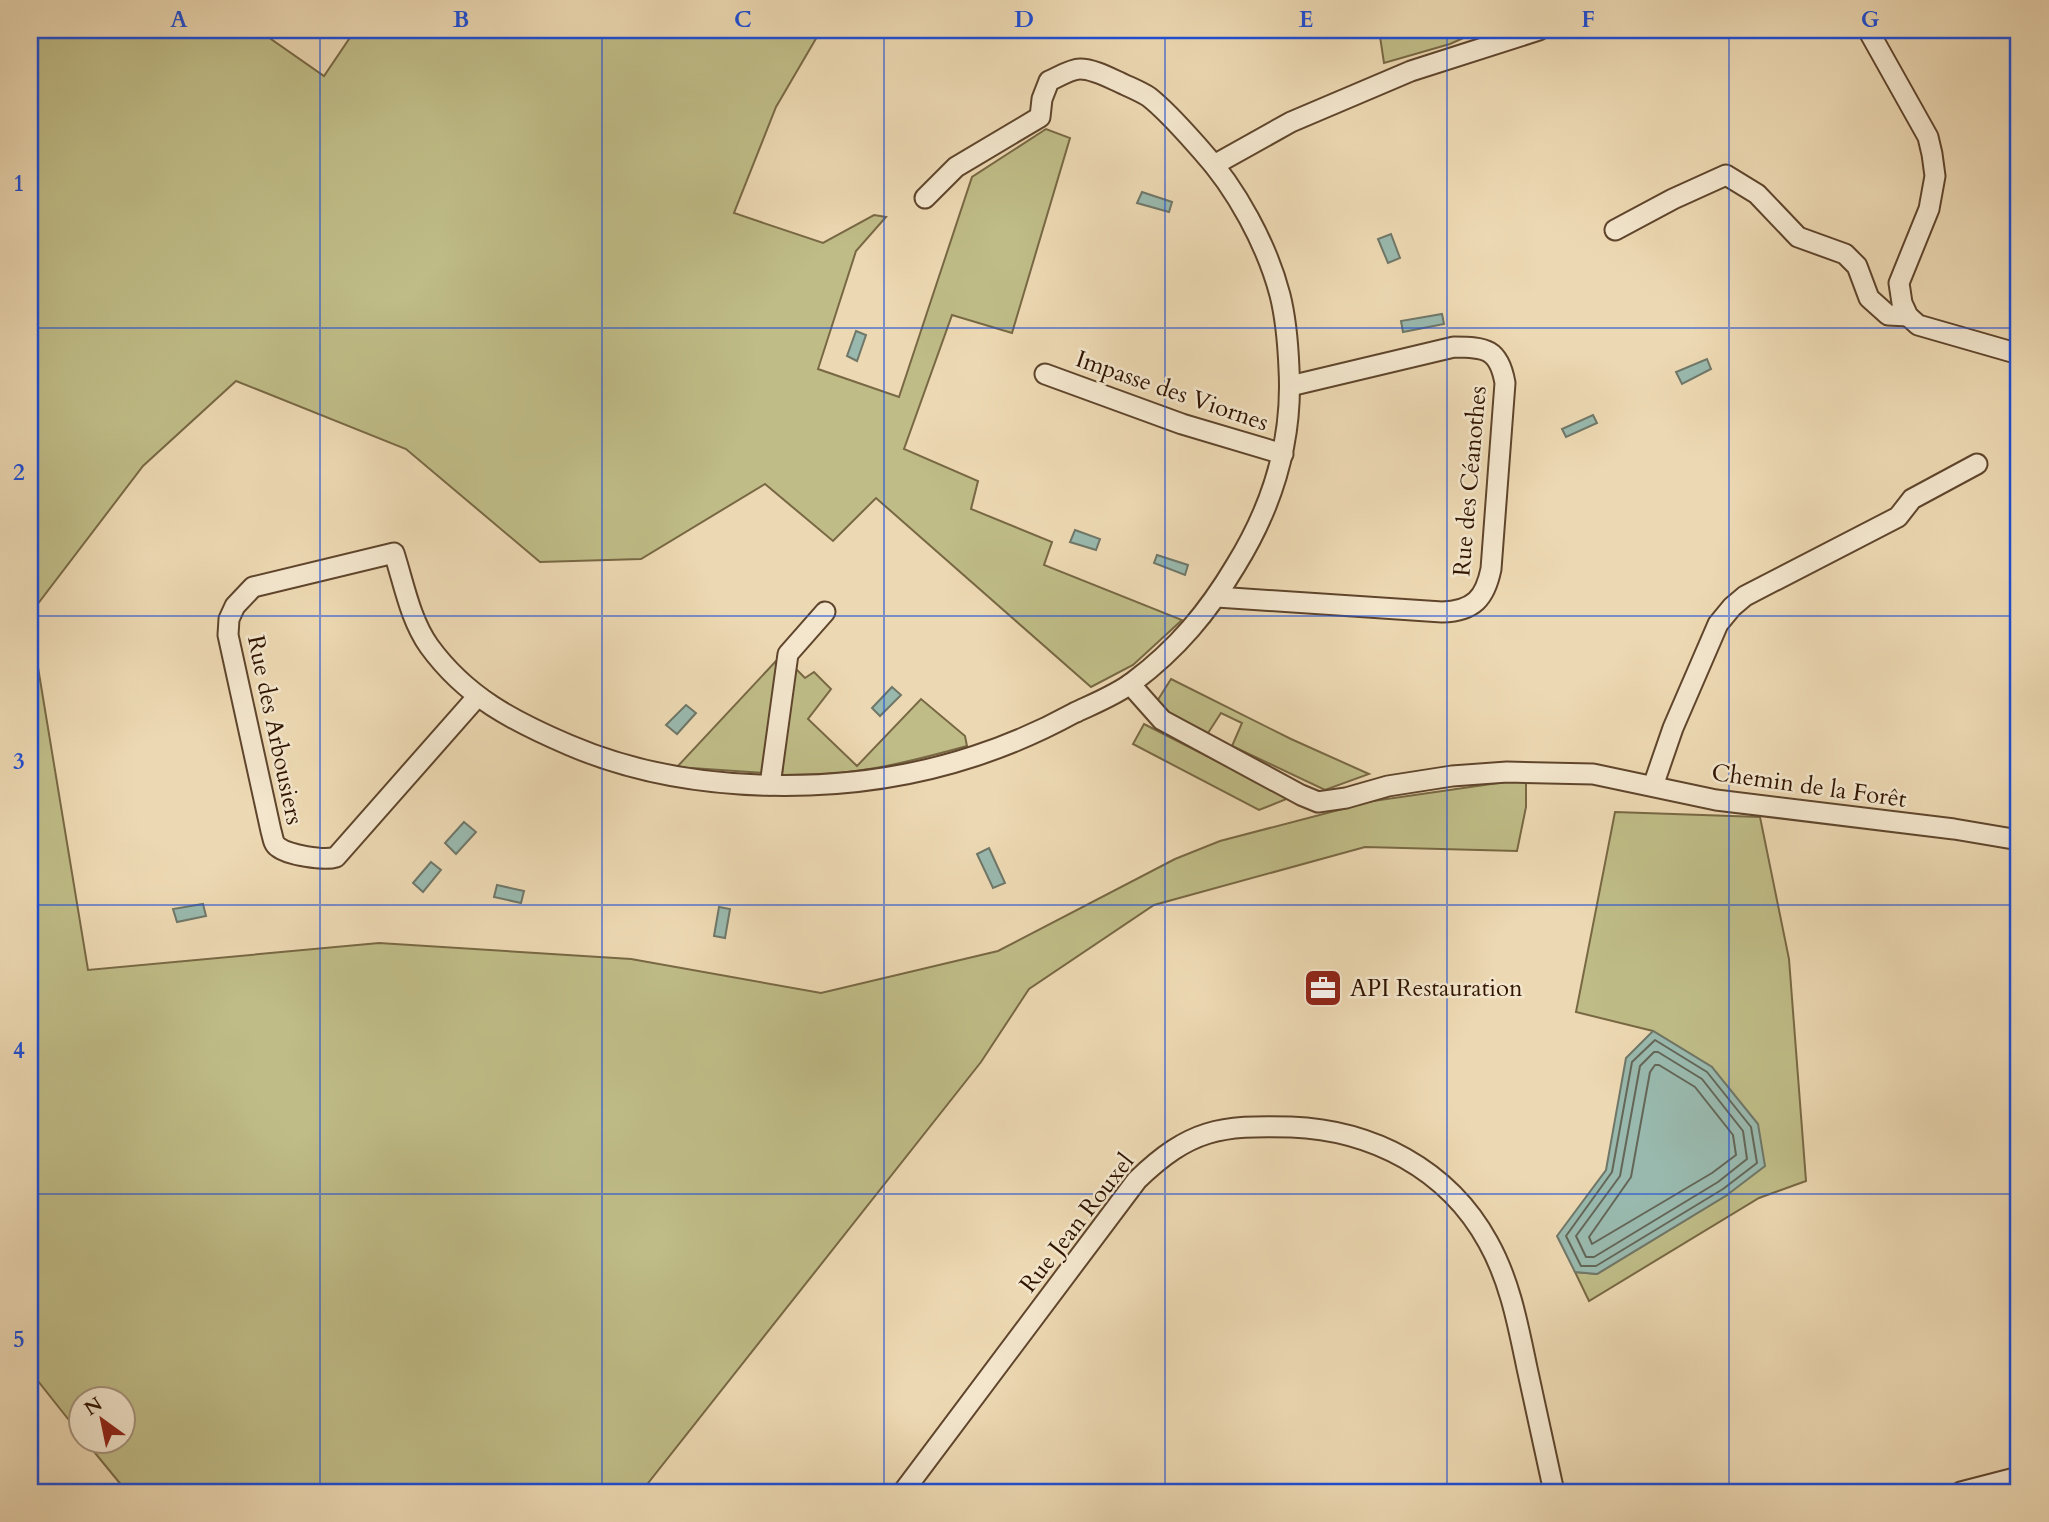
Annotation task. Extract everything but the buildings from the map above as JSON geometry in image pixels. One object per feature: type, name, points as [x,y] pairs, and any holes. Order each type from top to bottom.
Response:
[{"type":"street","points":[[1214,165],[1291,122],[1411,71],[1539,30]]},
{"type":"street","points":[[1868,30],[1928,137],[1935,176],[1929,209],[1899,283],[1902,303],[1908,316],[1918,325],[2019,354]]},
{"type":"street","points":[[477,697],[524,725],[601,758],[659,773],[770,785],[868,780],[923,770],[976,756],[1045,728],[1130,684],[1196,626],[1250,542],[1273,493],[1283,454],[1290,386],[1287,338],[1280,294],[1261,244],[1239,200],[1214,165],[1147,96],[1104,75],[1079,69],[1049,81],[1042,99],[1040,117],[956,167],[925,198]]},
{"type":"street","points":[[1615,230],[1726,175],[1757,194],[1798,237],[1845,254],[1857,266],[1869,298],[1888,315],[1908,316]]},
{"type":"street","name":"Rue des Céanothes","points":[[1217,597],[1457,612],[1473,605],[1487,589],[1491,569],[1505,383],[1502,366],[1492,354],[1478,347],[1454,347],[1290,386]]},
{"type":"street","name":"Impasse des Viornes","points":[[1045,374],[1182,424],[1283,454]]},
{"type":"street","points":[[1653,786],[1674,728],[1718,624],[1731,607],[1745,596],[1898,517],[1912,499],[1977,464]]},
{"type":"street","name":"Rue des Arbousiers","points":[[394,553],[413,616],[428,645],[477,697],[336,857],[312,858],[280,849],[275,844],[228,635],[229,619],[235,606],[253,587],[394,553]]},
{"type":"street","points":[[770,785],[789,654],[825,612]]},
{"type":"street","name":"Chemin de la Forêt","points":[[1130,684],[1163,720],[1318,802],[1346,798],[1388,786],[1452,776],[1507,772],[1594,774],[1716,800],[1954,829],[2019,840]]},
{"type":"street","name":"Rue Jean Rouxel","points":[[903,1492],[1137,1180],[1159,1159],[1183,1143],[1216,1130],[1256,1126],[1315,1128],[1356,1136],[1389,1148],[1418,1166],[1465,1208],[1488,1241],[1513,1299],[1554,1492]]},
{"type":"street","points":[[1961,1492],[2019,1476]]},
{"type":"shaded area","points":[[30,30],[258,30],[324,76],[351,36],[346,30],[821,30],[776,107],[734,213],[823,243],[874,215],[886,217],[856,251],[818,369],[899,397],[972,177],[1046,129],[1070,138],[1012,333],[952,315],[904,449],[978,481],[971,509],[1052,542],[1044,565],[1182,620],[1133,665],[1091,687],[876,498],[833,541],[765,484],[641,559],[540,562],[406,449],[236,381],[143,466],[30,614]]},
{"type":"shaded area","points":[[1379,30],[1481,30],[1450,44],[1384,63]]},
{"type":"shaded area","points":[[30,619],[88,970],[379,943],[631,959],[821,993],[998,951],[1175,859],[1220,841],[1373,801],[1526,779],[1526,807],[1517,851],[1365,847],[1154,905],[1029,989],[981,1062],[641,1492],[127,1492],[97,1456],[136,1456],[136,1386],[66,1386],[66,1416],[30,1371]]},
{"type":"shaded area","points":[[777,660],[764,773],[677,767]]},
{"type":"shaded area","points":[[792,665],[805,678],[814,672],[831,689],[808,719],[857,766],[921,699],[965,736],[967,746],[876,768],[830,774],[782,775]]},
{"type":"shaded area","points":[[1171,679],[1291,739],[1369,774],[1325,790],[1232,746],[1242,723],[1221,713],[1208,733],[1154,706]]},
{"type":"shaded area","points":[[1144,724],[1289,798],[1259,810],[1133,744]]},
{"type":"shaded area","points":[[1615,812],[1760,817],[1789,959],[1806,1181],[1759,1198],[1589,1301],[1575,1272],[1597,1274],[1727,1195],[1712,1067],[1653,1031],[1576,1012]]},
{"type":"water","points":[[1142,192],[1172,202],[1169,212],[1137,203]]},
{"type":"water","points":[[1391,234],[1400,258],[1388,263],[1378,239]]},
{"type":"water","points":[[1442,314],[1444,324],[1403,332],[1401,321]]},
{"type":"water","points":[[856,331],[866,335],[857,361],[847,356]]},
{"type":"water","points":[[1707,359],[1711,369],[1682,384],[1676,372]]},
{"type":"water","points":[[1593,415],[1597,423],[1566,437],[1562,429]]},
{"type":"water","points":[[1075,530],[1100,539],[1096,550],[1070,542]]},
{"type":"water","points":[[1157,555],[1188,565],[1185,575],[1154,563]]},
{"type":"water","points":[[892,687],[901,695],[880,716],[872,708]]},
{"type":"water","points":[[686,705],[696,713],[677,734],[666,725]]},
{"type":"water","points":[[464,822],[476,832],[456,854],[445,843]]},
{"type":"water","points":[[989,848],[1005,883],[993,888],[977,854]]},
{"type":"water","points":[[431,862],[441,870],[423,892],[413,883]]},
{"type":"water","points":[[497,885],[524,891],[521,903],[494,897]]},
{"type":"water","points":[[203,904],[206,916],[177,922],[173,909]]},
{"type":"water","points":[[719,907],[730,909],[725,938],[714,936]]},
{"type":"water","points":[[1653,1031],[1712,1067],[1758,1124],[1765,1166],[1727,1195],[1597,1274],[1575,1272],[1557,1236],[1606,1170],[1626,1058]]},
{"type":"place","name":"API Restauration","points":[[1323,988]]}]
